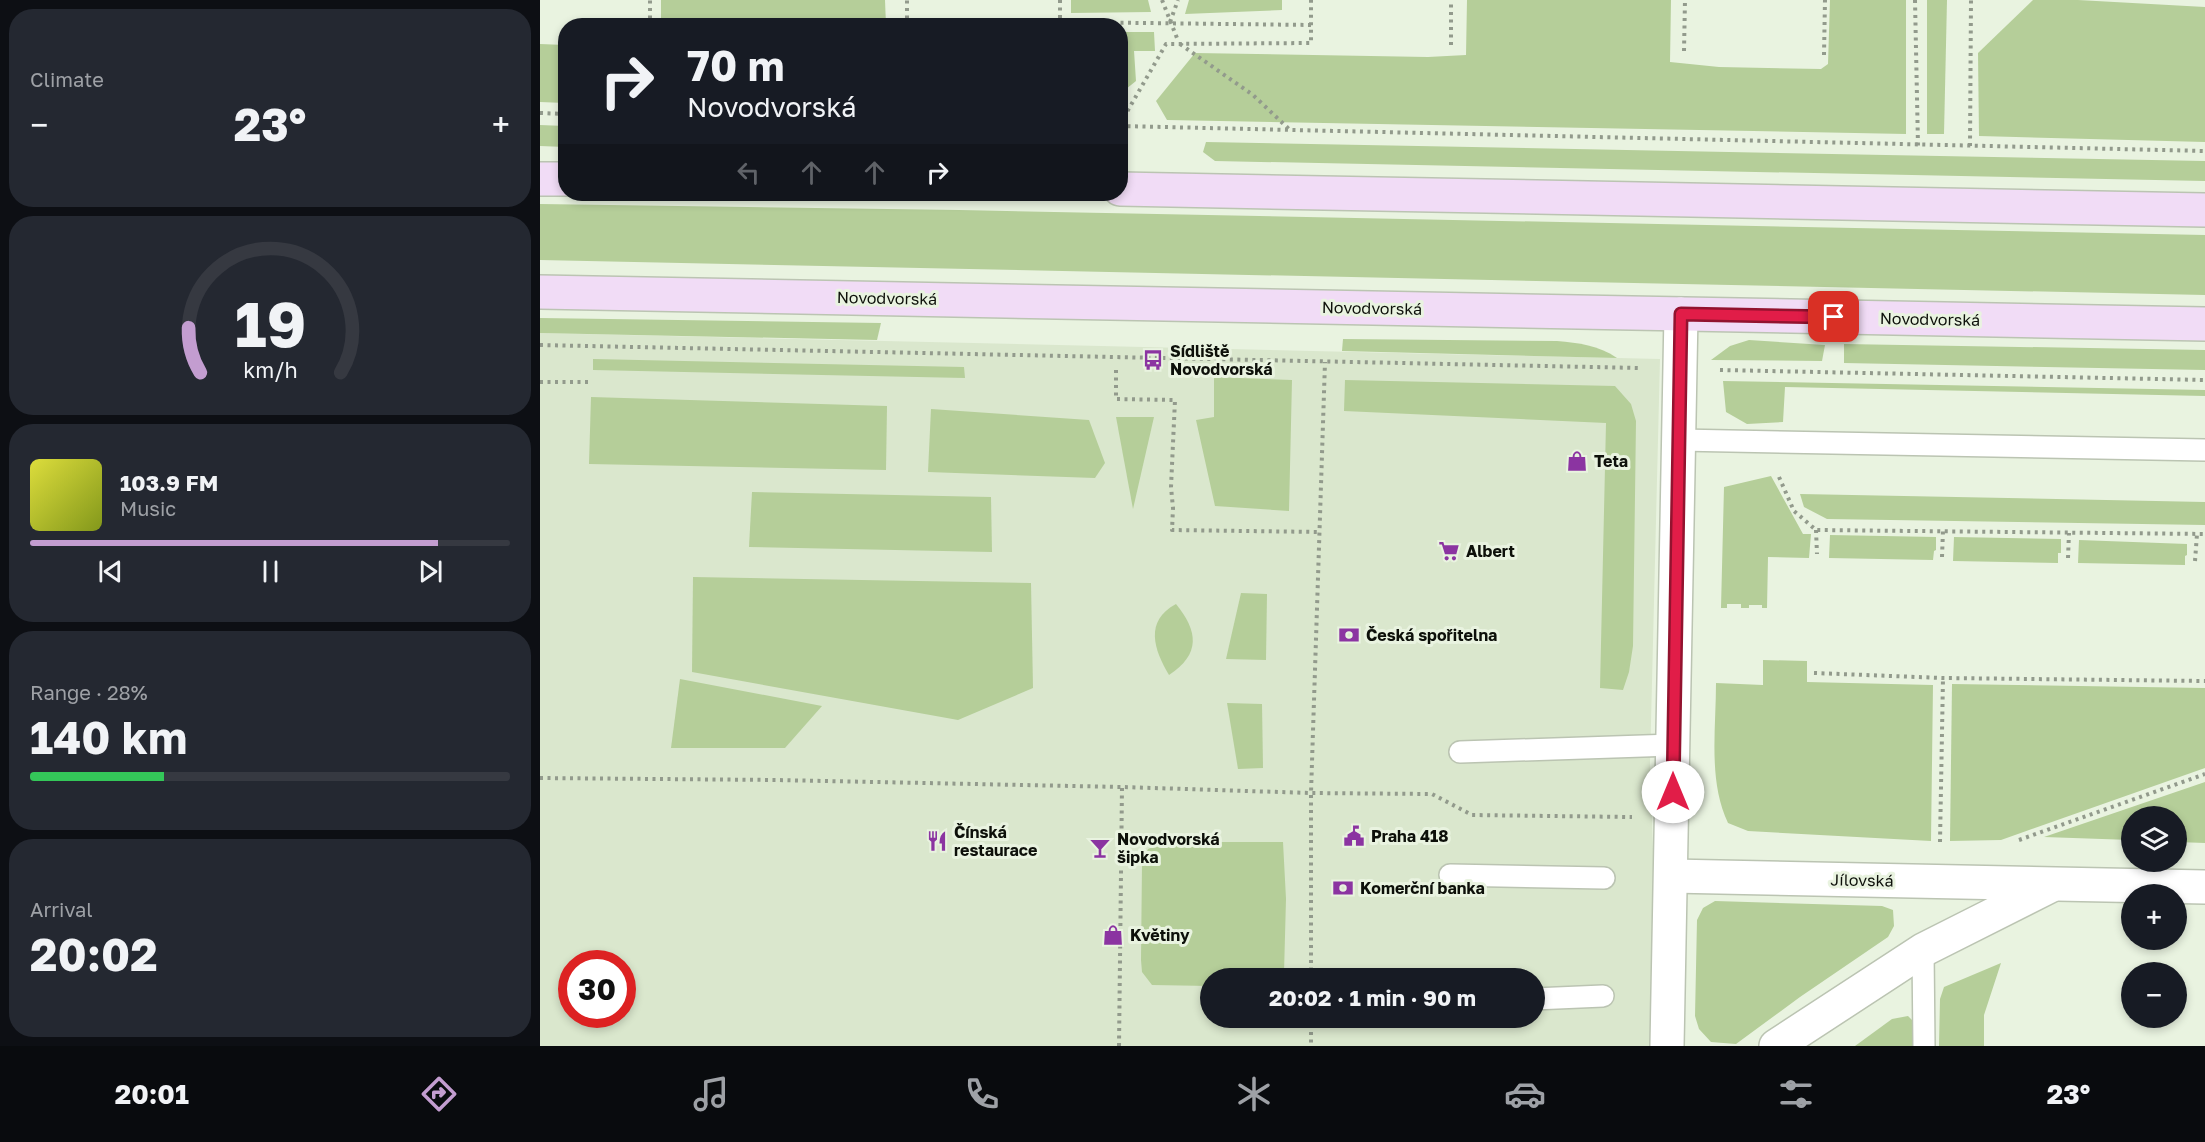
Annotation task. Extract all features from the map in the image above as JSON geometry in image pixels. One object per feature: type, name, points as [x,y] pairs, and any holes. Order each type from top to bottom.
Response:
[{"type":"main road","points":[[540,178],[558,179]]},
{"type":"main road","points":[[1128,189],[2205,210]]},
{"type":"main road","name":"Novodvorská","points":[[540,292],[2205,324]]},
{"type":"street","points":[[1667,1046],[1681,314]]},
{"type":"street","name":"Jílovská","points":[[1671,876],[2205,887]]},
{"type":"street","name":"Jílovská","points":[[1776,1046],[1923,950],[2054,884]]},
{"type":"lane","points":[[1678,440],[2205,450]]},
{"type":"lane","points":[[1460,752],[1673,745]]},
{"type":"lane","points":[[1450,875],[1604,878]]},
{"type":"lane","points":[[1923,950],[1924,1046]]},
{"type":"lane","points":[[1545,999],[1603,996]]},
{"type":"path","points":[[650,0],[650,18]]},
{"type":"path","points":[[907,0],[907,18]]},
{"type":"path","points":[[1060,0],[1060,18]]},
{"type":"path","points":[[1162,0],[1177,38]]},
{"type":"path","points":[[1170,23],[1178,0]]},
{"type":"path","points":[[1128,111],[1166,44],[1311,43],[1311,0]]},
{"type":"path","points":[[1451,0],[1451,45]]},
{"type":"path","points":[[1684,51],[1685,0]]},
{"type":"path","points":[[1824,55],[1825,0]]},
{"type":"path","points":[[1915,0],[1918,146]]},
{"type":"path","points":[[1971,0],[1971,146]]},
{"type":"path","points":[[1128,23],[1311,25]]},
{"type":"path","points":[[1180,44],[1253,95],[1290,130]]},
{"type":"path","points":[[540,113],[558,114]]},
{"type":"path","points":[[1128,125],[1918,146],[2205,151]]},
{"type":"path","points":[[540,345],[2205,380]]},
{"type":"path","points":[[1311,968],[1311,793],[1325,362]]},
{"type":"path","points":[[1116,370],[1116,399],[1175,400],[1171,487],[1172,530],[1319,532]]},
{"type":"path","points":[[540,382],[592,382]]},
{"type":"path","points":[[1778,474],[1794,511],[1816,530],[2205,534]]},
{"type":"path","points":[[1816,530],[1817,554]]},
{"type":"path","points":[[1942,557],[1943,531]]},
{"type":"path","points":[[2068,558],[2069,533]]},
{"type":"path","points":[[2195,561],[2197,534]]},
{"type":"path","points":[[1814,673],[1943,678],[2205,681]]},
{"type":"path","points":[[1939,881],[1943,678]]},
{"type":"path","points":[[2014,883],[2018,840],[2205,774]]},
{"type":"path","points":[[540,778],[776,780],[1432,794],[1472,815],[1673,816]]},
{"type":"path","points":[[1119,1046],[1122,787]]},
{"type":"path","points":[[1311,1028],[1311,1046]]},
{"type":"shaded area","points":[[540,333],[1660,359],[1650,763],[1655,906],[1652,1046],[540,1046]]},
{"type":"green space","points":[[661,0],[885,0],[886,18],[661,18]]},
{"type":"green space","points":[[1071,0],[1148,0],[1151,12],[1071,13]]},
{"type":"green space","points":[[1189,0],[1282,0],[1282,10],[1185,14]]},
{"type":"green space","points":[[1467,0],[1671,0],[1670,62],[1719,67],[1821,69],[1828,64],[1830,0],[1906,0],[1906,134],[1167,120],[1156,101],[1195,53],[1428,57],[1466,55]]},
{"type":"green space","points":[[1927,0],[1947,0],[1944,134],[1927,134]]},
{"type":"green space","points":[[2033,0],[2078,0],[2205,7],[2205,142],[1979,136],[1978,53]]},
{"type":"green space","points":[[1128,32],[1154,32],[1155,51],[1134,51],[1136,81],[1128,87]]},
{"type":"green space","points":[[540,44],[558,45],[558,103],[540,102]]},
{"type":"green space","points":[[540,125],[558,126],[558,147],[540,146]]},
{"type":"green space","points":[[1206,142],[2205,161],[2205,181],[1215,161],[1203,152]]},
{"type":"green space","points":[[540,204],[959,210],[2205,235],[2205,295],[540,260]]},
{"type":"green space","points":[[540,318],[881,323],[877,340],[540,333]]},
{"type":"green space","points":[[1343,339],[1557,341],[1595,347],[1617,358],[1342,351]]},
{"type":"green space","points":[[1749,340],[1825,345],[1822,361],[1711,360],[1730,346]]},
{"type":"green space","points":[[1844,344],[2205,350],[2205,370],[1844,363]]},
{"type":"green space","points":[[593,359],[964,367],[965,378],[593,370]]},
{"type":"green space","points":[[1214,377],[1292,380],[1289,511],[1215,506],[1196,420],[1214,417]]},
{"type":"green space","points":[[1345,380],[1615,386],[1631,404],[1636,421],[1633,646],[1629,672],[1623,690],[1600,688],[1606,423],[1344,411]]},
{"type":"green space","points":[[1723,381],[2205,390],[2205,396],[1785,387],[1783,422],[1747,424],[1726,412]]},
{"type":"green space","points":[[591,397],[887,406],[886,470],[589,464]]},
{"type":"green space","points":[[931,409],[1089,420],[1105,463],[1095,478],[928,472]]},
{"type":"green space","points":[[1116,417],[1154,417],[1133,509]]},
{"type":"green space","points":[[1771,476],[1803,534],[1811,534],[1809,558],[1768,557],[1767,608],[1762,608],[1762,605],[1749,605],[1749,608],[1741,608],[1741,604],[1727,604],[1727,608],[1721,608],[1724,487]]},
{"type":"green space","points":[[752,492],[991,497],[992,552],[749,547]]},
{"type":"green space","points":[[1800,494],[2205,502],[2205,525],[1827,519],[1804,507]]},
{"type":"green space","points":[[1830,535],[1936,537],[1936,550],[1933,560],[1829,558]]},
{"type":"green space","points":[[1954,537],[2061,539],[2061,553],[2058,553],[2058,563],[1953,561]]},
{"type":"green space","points":[[2079,540],[2187,544],[2187,555],[2185,565],[2078,563]]},
{"type":"green space","points":[[693,577],[1031,583],[1033,688],[958,720],[692,672]]},
{"type":"green space","points":[[1241,593],[1267,594],[1266,660],[1226,659]]},
{"type":"green space","points":[[1176,604],[1189,624],[1193,642],[1187,659],[1169,675],[1159,656],[1155,636],[1159,619]]},
{"type":"green space","points":[[1763,660],[1807,661],[1807,682],[1933,685],[1931,841],[1748,831],[1728,823],[1722,807],[1715,772],[1716,683],[1763,685]]},
{"type":"green space","points":[[680,679],[822,706],[785,748],[671,748]]},
{"type":"green space","points":[[1952,684],[2205,688],[2205,768],[2001,840],[1950,841]]},
{"type":"green space","points":[[1227,703],[1262,704],[1263,768],[1238,769]]},
{"type":"green space","points":[[2205,782],[2205,843],[2187,842],[2187,806],[2135,806]]},
{"type":"green space","points":[[2121,811],[2121,840],[2044,837]]},
{"type":"green space","points":[[1165,842],[1283,842],[1286,899],[1284,968],[1200,968],[1200,986],[1152,985],[1142,972],[1141,960],[1142,863],[1148,849]]},
{"type":"green space","points":[[1715,901],[1882,906],[1893,910],[1894,926],[1888,937],[1736,1044],[1711,1042],[1699,1029],[1695,1016],[1697,920],[1703,908]]},
{"type":"green space","points":[[2001,963],[1984,1015],[1984,1046],[1939,1046],[1940,999],[1944,987]]},
{"type":"green space","points":[[1908,1016],[1914,1022],[1914,1046],[1855,1046],[1892,1019]]},
{"type":"place","name":"Sídliště Novodvorská","points":[[1153,360]]},
{"type":"place","name":"Teta","points":[[1577,461]]},
{"type":"place","name":"Albert","points":[[1449,551]]},
{"type":"place","name":"Česká spořitelna","points":[[1349,635]]},
{"type":"place","name":"Praha 418","points":[[1354,836]]},
{"type":"place","name":"Čínská restaurace","points":[[937,841]]},
{"type":"place","name":"Novodvorská šipka","points":[[1100,848]]},
{"type":"place","name":"Komerční banka","points":[[1343,888]]},
{"type":"place","name":"Květiny","points":[[1113,935]]},
{"type":"route","points":[[1673,792],[1681,314],[1834,317]]}]
